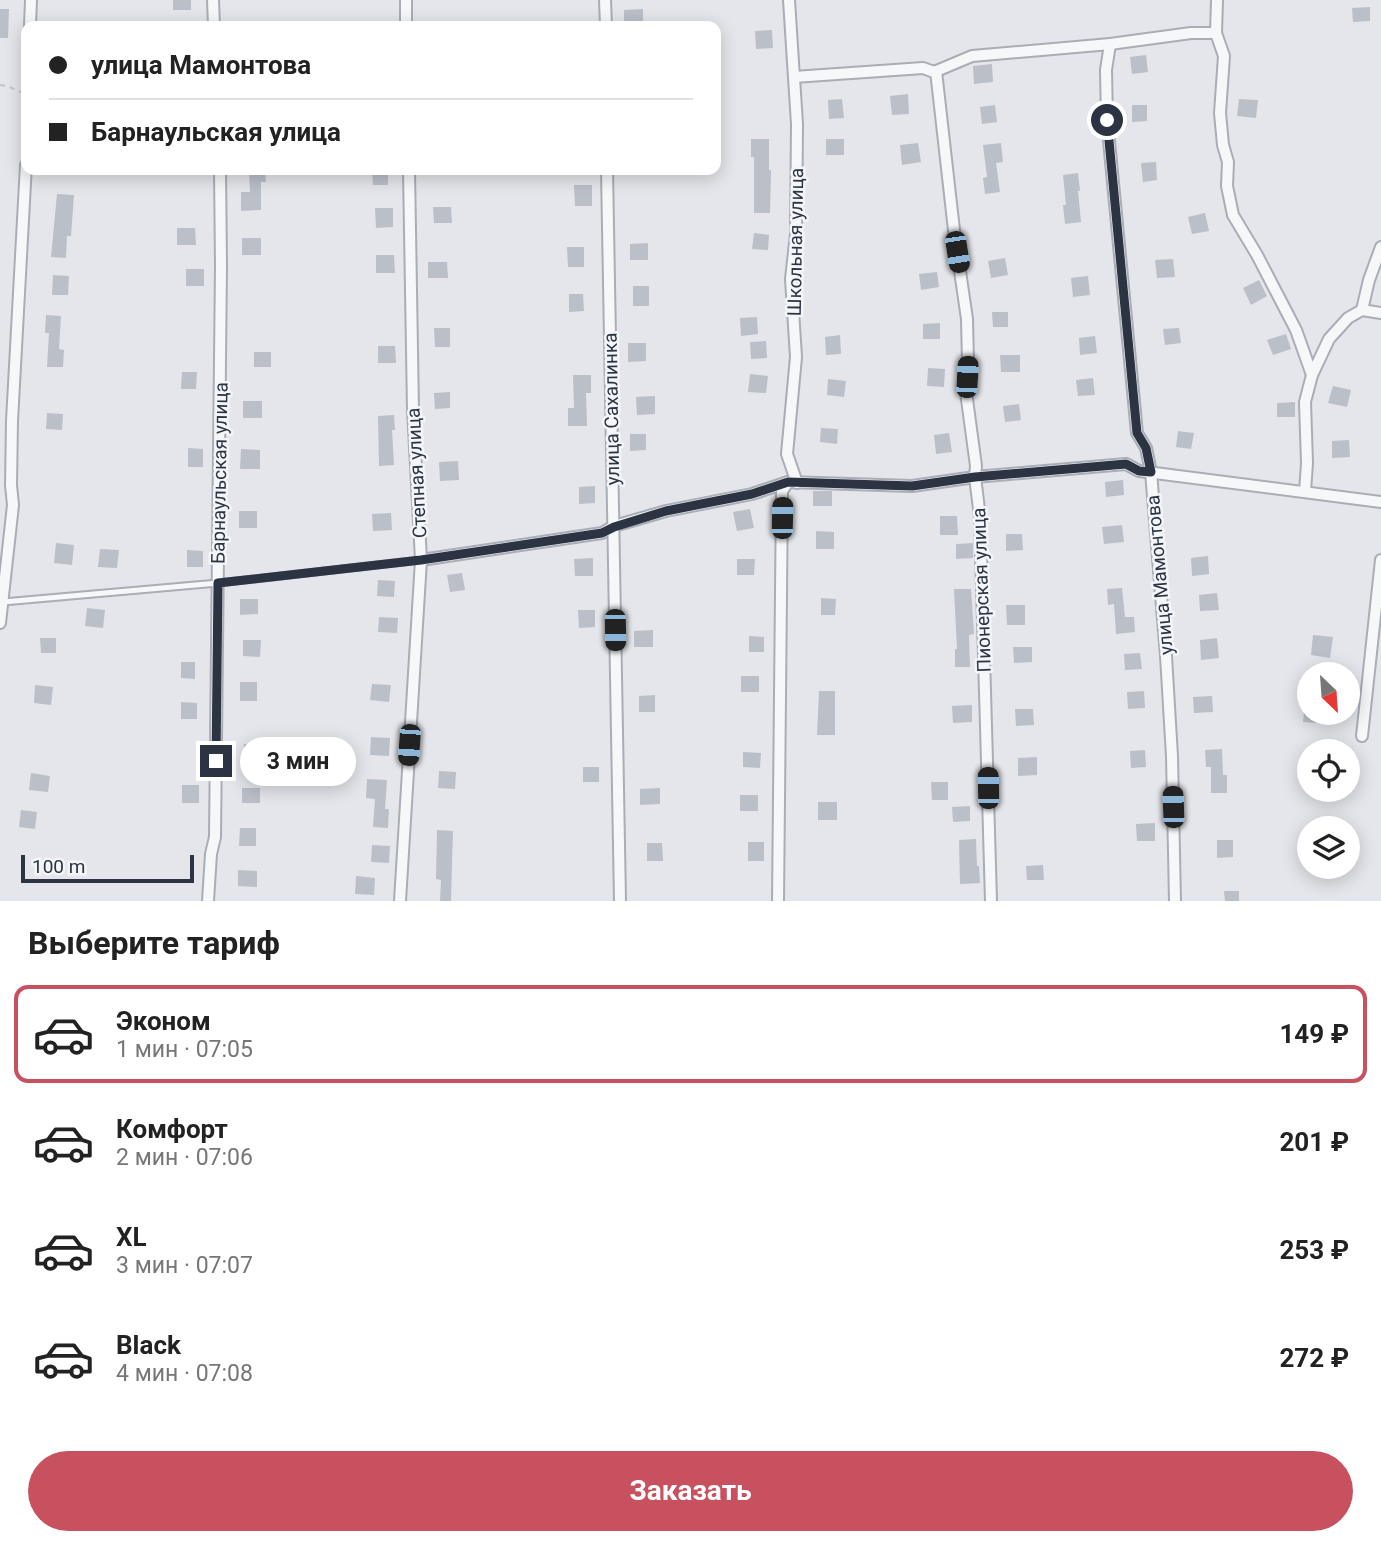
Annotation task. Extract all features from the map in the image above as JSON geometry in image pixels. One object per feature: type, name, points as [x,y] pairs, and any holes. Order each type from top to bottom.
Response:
[{"type":"street","points":[[30,21],[31,0]]},
{"type":"street","points":[[213,0],[214,21]]},
{"type":"street","points":[[406,0],[406,21]]},
{"type":"street","points":[[605,0],[606,21]]},
{"type":"street","name":"Школьная улица","points":[[778,901],[782,491],[793,483],[787,454],[796,357],[791,279],[796,234],[797,124],[789,0]]},
{"type":"street","points":[[1217,0],[1216,33],[1224,56],[1220,113],[1223,145],[1228,162],[1227,186],[1233,215],[1296,330],[1312,375]]},
{"type":"street","points":[[794,77],[923,68],[936,71],[972,56],[1110,44],[1191,33],[1216,33]]},
{"type":"street","name":"улица Мамонтова","points":[[1110,44],[1106,70],[1108,134],[1137,433],[1146,448],[1151,472],[1172,756],[1175,901]]},
{"type":"street","name":"Пионерская улица","points":[[936,71],[967,319],[966,392],[980,517],[991,901]]},
{"type":"street","points":[[0,621],[13,505],[12,421],[25,175]]},
{"type":"street","name":"Барнаульская улица","points":[[208,901],[211,854],[215,837],[220,175]]},
{"type":"street","name":"Степная улица","points":[[400,901],[421,560],[413,410],[409,175]]},
{"type":"street","name":"улица Сахалинка","points":[[607,175],[620,901]]},
{"type":"street","points":[[1363,310],[1369,280],[1381,247]]},
{"type":"street","points":[[1305,492],[1305,402],[1312,375],[1329,339],[1348,318],[1363,310],[1381,313]]},
{"type":"street","points":[[421,560],[602,533],[666,511],[793,483],[912,486],[975,477],[1126,464],[1139,471],[1381,502]]},
{"type":"street","points":[[1362,736],[1381,560]]},
{"type":"lane","points":[[2,602],[218,583],[421,560]]},
{"type":"path","points":[[0,85],[21,92]]},
{"type":"building","points":[[173,0],[191,0],[191,10],[173,10]]},
{"type":"building","points":[[1370,7],[1370,21],[1353,22],[1352,8]]},
{"type":"building","points":[[0,9],[9,9],[8,38],[0,38]]},
{"type":"building","points":[[643,9],[643,21],[624,21],[624,10]]},
{"type":"building","points":[[772,30],[773,48],[756,49],[755,31]]},
{"type":"building","points":[[1146,55],[1148,72],[1132,74],[1130,57]]},
{"type":"building","points":[[992,64],[993,82],[974,84],[973,66]]},
{"type":"building","points":[[908,94],[909,114],[892,115],[890,96]]},
{"type":"building","points":[[842,99],[844,118],[829,119],[828,100]]},
{"type":"building","points":[[1239,99],[1258,100],[1256,118],[1237,116]]},
{"type":"building","points":[[995,105],[997,122],[982,124],[980,107]]},
{"type":"building","points":[[1132,105],[1147,105],[1147,121],[1132,122]]},
{"type":"building","points":[[751,139],[769,139],[770,213],[754,213],[754,157],[751,157]]},
{"type":"building","points":[[826,139],[844,139],[844,155],[826,155]]},
{"type":"building","points":[[918,143],[921,162],[902,165],[900,145]]},
{"type":"building","points":[[1001,143],[1003,162],[996,163],[1000,192],[985,194],[983,178],[987,177],[983,145]]},
{"type":"building","points":[[1156,162],[1157,180],[1143,182],[1141,163]]},
{"type":"building","points":[[1078,173],[1081,222],[1065,224],[1063,175]]},
{"type":"building","points":[[249,175],[265,175],[266,182],[261,182],[261,210],[241,211],[241,192],[250,192]]},
{"type":"building","points":[[372,175],[388,175],[388,185],[373,185]]},
{"type":"building","points":[[574,185],[592,185],[592,206],[575,206]]},
{"type":"building","points":[[57,194],[74,195],[71,236],[67,236],[66,258],[51,257]]},
{"type":"building","points":[[433,207],[451,207],[452,223],[434,223]]},
{"type":"building","points":[[375,208],[393,208],[393,227],[376,228]]},
{"type":"building","points":[[1205,213],[1209,231],[1192,234],[1188,217]]},
{"type":"building","points":[[177,228],[195,228],[196,245],[177,245]]},
{"type":"building","points":[[754,233],[769,235],[768,250],[752,249]]},
{"type":"building","points":[[242,238],[261,238],[261,255],[242,255]]},
{"type":"building","points":[[648,243],[648,260],[630,260],[630,244]]},
{"type":"building","points":[[567,247],[584,247],[584,267],[568,267]]},
{"type":"building","points":[[376,255],[394,255],[395,273],[376,273]]},
{"type":"building","points":[[1005,258],[1008,275],[991,278],[988,261]]},
{"type":"building","points":[[1173,259],[1175,277],[1157,278],[1155,260]]},
{"type":"building","points":[[428,262],[447,262],[448,278],[428,278]]},
{"type":"building","points":[[186,269],[204,269],[204,286],[186,286]]},
{"type":"building","points":[[937,272],[939,287],[921,290],[919,274]]},
{"type":"building","points":[[53,275],[69,276],[68,295],[52,295]]},
{"type":"building","points":[[1088,276],[1090,295],[1073,297],[1071,278]]},
{"type":"building","points":[[1259,280],[1267,296],[1251,305],[1243,288]]},
{"type":"building","points":[[633,286],[649,286],[649,306],[633,306]]},
{"type":"building","points":[[569,294],[583,294],[584,311],[569,312]]},
{"type":"building","points":[[992,312],[1008,312],[1008,327],[993,327]]},
{"type":"building","points":[[46,315],[61,316],[59,349],[64,350],[63,367],[47,367],[49,333],[45,333]]},
{"type":"building","points":[[757,317],[758,334],[741,336],[740,318]]},
{"type":"building","points":[[940,323],[940,339],[923,339],[923,324]]},
{"type":"building","points":[[434,328],[450,328],[450,347],[435,347]]},
{"type":"building","points":[[1179,328],[1181,343],[1165,345],[1163,329]]},
{"type":"building","points":[[1286,334],[1291,349],[1273,355],[1267,340]]},
{"type":"building","points":[[840,335],[841,354],[826,355],[825,337]]},
{"type":"building","points":[[1095,336],[1097,353],[1080,355],[1079,338]]},
{"type":"building","points":[[766,341],[767,358],[751,359],[750,342]]},
{"type":"building","points":[[628,343],[646,343],[646,361],[628,362]]},
{"type":"building","points":[[378,346],[395,346],[396,363],[378,363]]},
{"type":"building","points":[[254,352],[271,352],[271,367],[254,367]]},
{"type":"building","points":[[1000,355],[1020,355],[1020,372],[1001,372]]},
{"type":"building","points":[[928,368],[945,369],[944,387],[927,386]]},
{"type":"building","points":[[182,372],[197,372],[196,389],[181,389]]},
{"type":"building","points":[[750,374],[768,376],[766,393],[748,392]]},
{"type":"building","points":[[573,375],[591,375],[591,393],[586,393],[587,426],[568,426],[568,408],[574,408]]},
{"type":"building","points":[[1093,378],[1095,395],[1078,396],[1076,380]]},
{"type":"building","points":[[828,379],[846,381],[844,397],[827,395]]},
{"type":"building","points":[[1333,386],[1351,390],[1347,407],[1328,403]]},
{"type":"building","points":[[450,392],[450,408],[435,409],[434,393]]},
{"type":"building","points":[[655,396],[655,414],[637,415],[636,397]]},
{"type":"building","points":[[243,401],[262,401],[262,418],[243,418]]},
{"type":"building","points":[[1295,402],[1295,417],[1277,417],[1277,403]]},
{"type":"building","points":[[1019,404],[1021,420],[1005,422],[1003,406]]},
{"type":"building","points":[[47,413],[63,414],[62,430],[46,429]]},
{"type":"building","points":[[394,415],[394,465],[379,466],[378,416]]},
{"type":"building","points":[[821,428],[838,429],[837,444],[820,442]]},
{"type":"building","points":[[1178,431],[1194,433],[1191,449],[1176,447]]},
{"type":"building","points":[[949,433],[952,452],[936,454],[934,435]]},
{"type":"building","points":[[630,434],[646,434],[646,450],[630,451]]},
{"type":"building","points":[[1349,440],[1350,457],[1332,458],[1332,441]]},
{"type":"building","points":[[188,448],[203,449],[203,467],[188,467]]},
{"type":"building","points":[[241,449],[260,450],[260,469],[240,469]]},
{"type":"building","points":[[458,461],[459,480],[440,481],[439,462]]},
{"type":"building","points":[[1123,480],[1124,495],[1106,497],[1105,482]]},
{"type":"building","points":[[595,486],[595,503],[579,504],[579,487]]},
{"type":"building","points":[[813,491],[832,491],[832,506],[813,506]]},
{"type":"building","points":[[750,509],[754,528],[737,531],[733,512]]},
{"type":"building","points":[[239,511],[257,511],[257,528],[239,528]]},
{"type":"building","points":[[391,513],[392,530],[373,531],[372,514]]},
{"type":"building","points":[[940,516],[957,516],[958,535],[940,535]]},
{"type":"building","points":[[1122,525],[1124,542],[1104,544],[1102,527]]},
{"type":"building","points":[[816,531],[834,532],[834,549],[816,549]]},
{"type":"building","points":[[1006,534],[1022,534],[1023,550],[1006,551]]},
{"type":"building","points":[[56,543],[74,545],[72,565],[54,563]]},
{"type":"building","points":[[973,543],[973,558],[956,559],[956,544]]},
{"type":"building","points":[[100,549],[119,550],[117,568],[98,567]]},
{"type":"building","points":[[187,550],[203,551],[203,567],[187,567]]},
{"type":"building","points":[[1208,556],[1209,574],[1192,576],[1191,558]]},
{"type":"building","points":[[593,558],[593,576],[575,576],[574,559]]},
{"type":"building","points":[[737,559],[755,559],[754,575],[737,575]]},
{"type":"building","points":[[462,573],[465,590],[450,592],[447,575]]},
{"type":"building","points":[[378,580],[395,581],[394,597],[377,596]]},
{"type":"building","points":[[1122,588],[1125,617],[1134,617],[1135,632],[1116,634],[1114,604],[1108,605],[1107,589]]},
{"type":"building","points":[[954,589],[971,589],[974,634],[969,635],[970,667],[955,667],[957,649]]},
{"type":"building","points":[[1217,593],[1219,610],[1200,611],[1199,595]]},
{"type":"building","points":[[821,598],[836,599],[835,615],[821,615]]},
{"type":"building","points":[[240,599],[258,599],[258,614],[240,615]]},
{"type":"building","points":[[1006,605],[1025,605],[1025,625],[1007,625]]},
{"type":"building","points":[[87,608],[105,610],[103,628],[85,626]]},
{"type":"building","points":[[578,610],[595,610],[595,627],[579,628]]},
{"type":"building","points":[[379,617],[398,618],[397,633],[378,632]]},
{"type":"building","points":[[653,630],[653,647],[634,647],[634,631]]},
{"type":"building","points":[[1313,635],[1333,637],[1330,658],[1311,655]]},
{"type":"building","points":[[749,636],[764,637],[764,652],[749,652]]},
{"type":"building","points":[[40,638],[56,638],[56,653],[41,653]]},
{"type":"building","points":[[1217,638],[1219,658],[1201,660],[1200,640]]},
{"type":"building","points":[[243,640],[261,640],[260,657],[243,656]]},
{"type":"building","points":[[1013,647],[1032,647],[1032,662],[1014,663]]},
{"type":"building","points":[[1140,653],[1142,669],[1125,670],[1124,654]]},
{"type":"building","points":[[181,662],[195,662],[195,679],[181,678]]},
{"type":"building","points":[[741,676],[759,676],[759,692],[741,692]]},
{"type":"building","points":[[240,682],[257,682],[257,701],[240,701]]},
{"type":"building","points":[[372,684],[391,685],[389,702],[370,700]]},
{"type":"building","points":[[35,685],[53,687],[51,705],[34,703]]},
{"type":"building","points":[[819,691],[835,691],[835,735],[817,735]]},
{"type":"building","points":[[1144,691],[1145,708],[1128,709],[1127,692]]},
{"type":"building","points":[[655,695],[655,712],[639,712],[639,696]]},
{"type":"building","points":[[1212,696],[1213,712],[1194,713],[1193,697]]},
{"type":"building","points":[[181,702],[197,703],[197,719],[181,719]]},
{"type":"building","points":[[972,705],[972,722],[953,723],[952,706]]},
{"type":"building","points":[[1015,709],[1033,709],[1034,725],[1016,726]]},
{"type":"building","points":[[371,737],[390,738],[389,756],[370,755]]},
{"type":"building","points":[[244,744],[260,744],[259,759],[243,759]]},
{"type":"building","points":[[1222,749],[1227,793],[1211,793],[1211,767],[1206,767],[1205,750]]},
{"type":"building","points":[[1145,750],[1146,767],[1131,768],[1130,751]]},
{"type":"building","points":[[743,752],[761,753],[760,768],[743,767]]},
{"type":"building","points":[[1037,757],[1037,775],[1018,776],[1018,758]]},
{"type":"building","points":[[583,767],[599,767],[599,782],[583,782]]},
{"type":"building","points":[[439,771],[456,772],[455,789],[438,788]]},
{"type":"building","points":[[31,773],[50,776],[48,792],[29,790]]},
{"type":"building","points":[[367,779],[387,780],[385,809],[389,809],[388,828],[373,827],[375,799],[366,798]]},
{"type":"building","points":[[931,782],[948,782],[948,800],[932,800]]},
{"type":"building","points":[[182,785],[199,785],[199,803],[182,803]]},
{"type":"building","points":[[242,788],[260,788],[260,803],[242,803]]},
{"type":"building","points":[[660,788],[660,804],[640,805],[640,789]]},
{"type":"building","points":[[740,795],[758,795],[758,811],[740,811]]},
{"type":"building","points":[[818,802],[837,802],[837,820],[818,820]]},
{"type":"building","points":[[970,806],[970,821],[953,822],[952,807]]},
{"type":"building","points":[[21,810],[37,812],[35,829],[19,827]]},
{"type":"building","points":[[1155,823],[1155,841],[1137,841],[1136,824]]},
{"type":"building","points":[[240,828],[256,828],[256,846],[239,846]]},
{"type":"building","points":[[437,830],[453,831],[451,901],[440,901],[441,880],[436,879]]},
{"type":"building","points":[[976,839],[980,883],[960,884],[959,840]]},
{"type":"building","points":[[1217,840],[1233,840],[1233,857],[1217,858]]},
{"type":"building","points":[[748,842],[764,842],[764,861],[748,861]]},
{"type":"building","points":[[647,843],[662,843],[663,861],[647,861]]},
{"type":"building","points":[[372,845],[390,846],[389,863],[371,862]]},
{"type":"building","points":[[1043,865],[1044,880],[1027,880],[1026,866]]},
{"type":"building","points":[[238,870],[257,871],[257,887],[238,886]]},
{"type":"building","points":[[356,876],[375,878],[374,895],[355,894]]},
{"type":"building","points":[[1224,891],[1239,891],[1239,901],[1225,901]]},
{"type":"route","points":[[216,761],[218,583],[421,560],[602,533],[666,511],[752,494],[788,482],[912,486],[975,477],[1126,464],[1139,471],[1151,472],[1146,448],[1137,433],[1107,120]]}]
